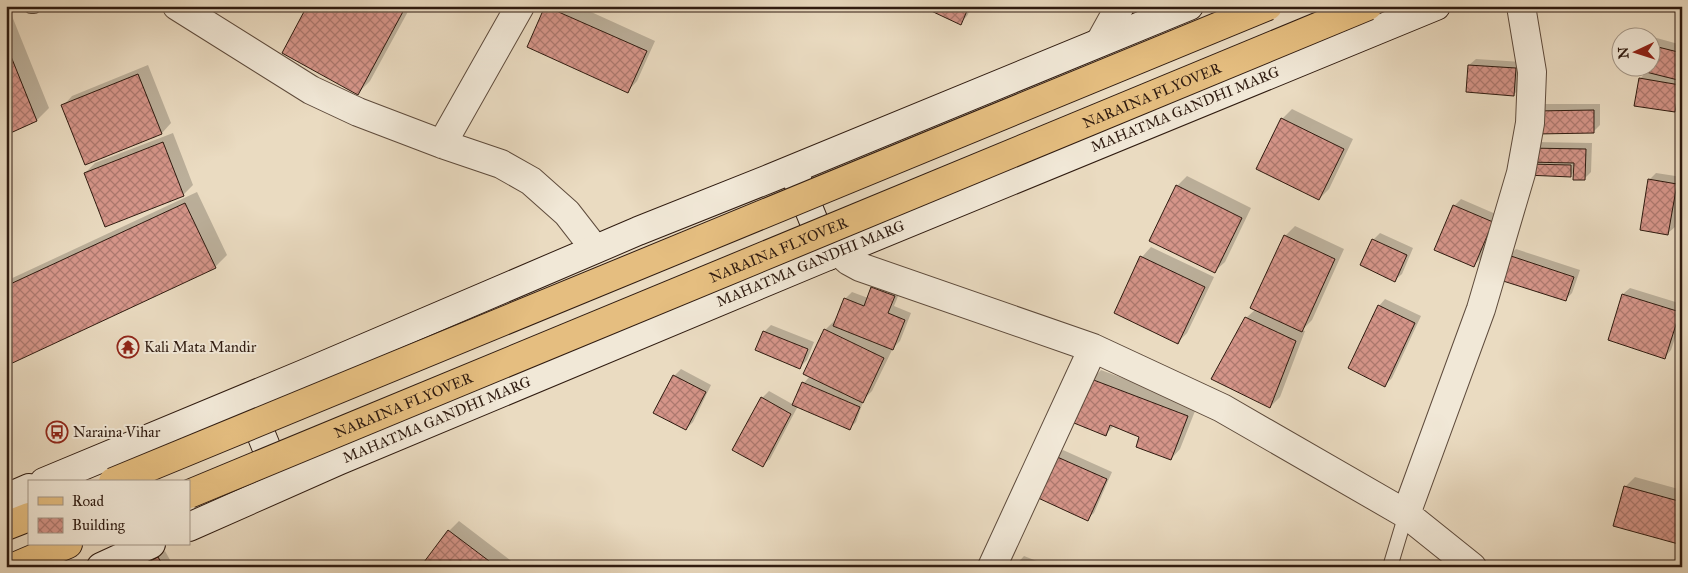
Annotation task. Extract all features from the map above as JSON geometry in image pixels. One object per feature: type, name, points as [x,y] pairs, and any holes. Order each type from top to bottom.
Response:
[{"type":"main road","points":[[177,6],[312,90],[358,112],[500,164],[531,181],[567,213],[595,249]]},
{"type":"main road","points":[[442,144],[520,6]]},
{"type":"main road","points":[[1100,42],[1120,6]]},
{"type":"main road","points":[[49,480],[595,249],[1189,6]]},
{"type":"main road","points":[[118,480],[1268,6]]},
{"type":"main road","name":"NARAINA FLYOVER","points":[[190,494],[1368,6]]},
{"type":"main road","name":"MAHATMA GANDHI MARG","points":[[190,527],[289,482],[833,254],[1436,6]]},
{"type":"main road","points":[[1406,514],[1481,309],[1521,173],[1530,123],[1532,72],[1521,6]]},
{"type":"main road","points":[[793,169],[833,254],[860,267],[1093,348],[1222,408],[1406,514],[1472,567]]},
{"type":"main road","points":[[992,567],[1093,348]]},
{"type":"main road","points":[[246,397],[269,454],[289,482]]},
{"type":"main road","points":[[6,498],[28,488]]},
{"type":"main road","points":[[6,526],[28,517]]},
{"type":"main road","points":[[14,567],[63,546]]},
{"type":"main road","points":[[101,567],[147,546]]},
{"type":"lane","points":[[1390,567],[1406,514]]},
{"type":"building","points":[[307,6],[406,6],[358,95],[282,53]]},
{"type":"building","points":[[545,6],[647,51],[628,93],[527,47]]},
{"type":"building","points":[[928,6],[969,6],[961,25],[927,9]]},
{"type":"building","points":[[6,44],[37,121],[6,135]]},
{"type":"building","points":[[1660,48],[1682,53],[1682,81],[1660,76]]},
{"type":"building","points":[[1468,65],[1516,68],[1514,96],[1466,92]]},
{"type":"building","points":[[138,74],[162,134],[85,165],[61,105]]},
{"type":"building","points":[[1639,78],[1680,85],[1675,112],[1634,106]]},
{"type":"building","points":[[1594,110],[1594,133],[1536,134],[1535,111]]},
{"type":"building","points":[[1281,118],[1344,149],[1319,200],[1256,169]]},
{"type":"building","points":[[163,142],[184,196],[105,227],[84,173]]},
{"type":"building","points":[[1527,148],[1586,149],[1585,180],[1573,180],[1574,163],[1526,162]]},
{"type":"building","points":[[1527,164],[1571,165],[1571,177],[1526,175]]},
{"type":"building","points":[[1648,179],[1677,184],[1668,235],[1640,230]]},
{"type":"building","points":[[1176,185],[1242,218],[1215,273],[1149,241]]},
{"type":"building","points":[[185,203],[216,268],[6,366],[6,286]]},
{"type":"building","points":[[1453,205],[1493,222],[1474,267],[1434,250]]},
{"type":"building","points":[[1284,235],[1335,259],[1302,332],[1250,308]]},
{"type":"building","points":[[1372,239],[1407,255],[1395,282],[1360,265]]},
{"type":"building","points":[[1508,255],[1574,277],[1566,301],[1500,280]]},
{"type":"building","points":[[1140,256],[1205,287],[1178,344],[1114,313]]},
{"type":"building","points":[[871,287],[895,296],[888,313],[905,320],[893,350],[833,326],[844,298],[864,306]]},
{"type":"building","points":[[1622,294],[1680,312],[1665,359],[1608,340]]},
{"type":"building","points":[[1378,305],[1415,323],[1385,387],[1348,368]]},
{"type":"building","points":[[1245,317],[1296,341],[1270,408],[1211,379]]},
{"type":"building","points":[[824,329],[884,358],[863,403],[803,374]]},
{"type":"building","points":[[763,331],[808,349],[800,369],[755,350]]},
{"type":"building","points":[[673,375],[706,392],[686,430],[653,413]]},
{"type":"building","points":[[1091,379],[1188,416],[1171,460],[1136,447],[1139,437],[1110,425],[1106,436],[1074,423]]},
{"type":"building","points":[[802,382],[860,407],[850,430],[792,405]]},
{"type":"building","points":[[761,397],[791,414],[763,467],[732,450]]},
{"type":"building","points":[[1055,456],[1107,479],[1088,521],[1036,497]]},
{"type":"building","points":[[1624,486],[1682,502],[1682,545],[1613,526]]},
{"type":"building","points":[[448,530],[497,567],[430,567],[424,562]]},
{"type":"building","points":[[158,557],[164,567],[139,567]]},
{"type":"place","name":"Kali Mata Mandir","points":[[128,347]]},
{"type":"place","name":"Naraina Vihar","points":[[57,432]]}]
